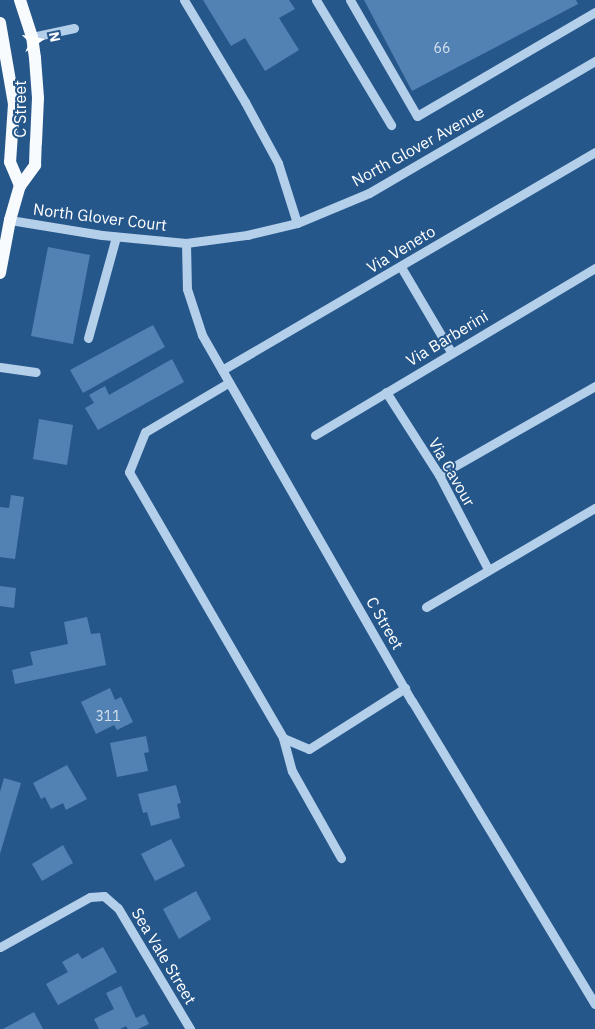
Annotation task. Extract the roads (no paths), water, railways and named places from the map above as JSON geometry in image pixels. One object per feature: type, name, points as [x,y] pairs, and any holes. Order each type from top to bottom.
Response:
[{"type":"main road","name":"C Street","points":[[0,273],[10,220],[20,186],[34,166],[36,142],[38,98],[32,37],[21,0]]},
{"type":"main road","name":"C Street","points":[[0,23],[14,104],[10,162],[20,186]]},
{"type":"street","points":[[184,0],[245,102],[278,163],[297,223]]},
{"type":"street","points":[[316,0],[391,125]]},
{"type":"street","points":[[350,0],[417,116],[595,12]]},
{"type":"street","points":[[32,37],[74,28]]},
{"type":"street","name":"North Glover Avenue","points":[[186,243],[247,235],[297,223],[369,193],[595,61]]},
{"type":"street","name":"Via Veneto","points":[[222,370],[595,152]]},
{"type":"street","name":"North Glover Court","points":[[10,220],[116,237],[186,243]]},
{"type":"street","points":[[88,338],[116,237]]},
{"type":"street","name":"C Street","points":[[186,243],[185,274],[190,305],[202,335],[405,688],[595,1004]]},
{"type":"street","points":[[401,266],[451,352]]},
{"type":"street","name":"Via Barberini","points":[[315,435],[451,352],[595,268]]},
{"type":"street","points":[[0,367],[36,372]]},
{"type":"street","points":[[228,383],[145,432],[129,472],[282,738],[292,771],[342,858]]},
{"type":"street","points":[[439,475],[595,386]]},
{"type":"street","name":"Via Cavour","points":[[386,392],[439,475],[488,569]]},
{"type":"street","points":[[426,607],[595,508]]},
{"type":"street","points":[[282,738],[309,749],[405,688]]},
{"type":"street","name":"Sea Vale Street","points":[[1,947],[90,897],[104,896],[118,908],[190,1029]]}]
